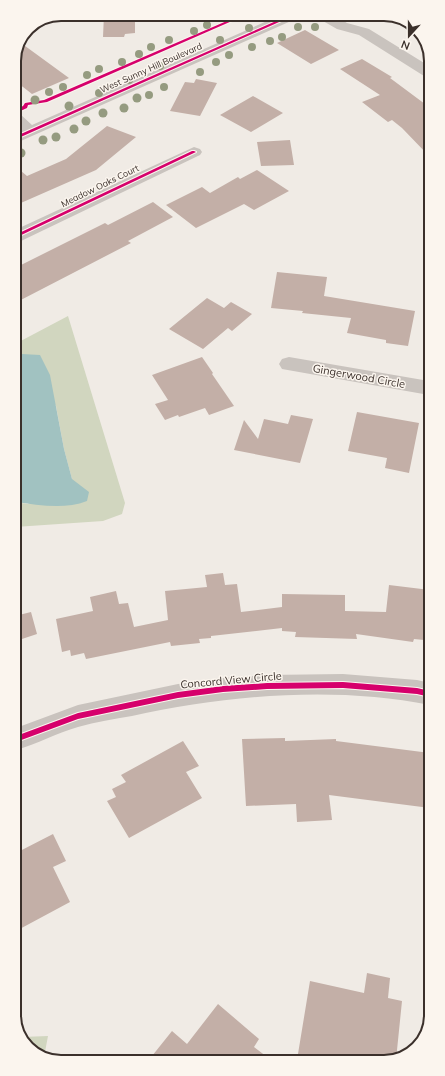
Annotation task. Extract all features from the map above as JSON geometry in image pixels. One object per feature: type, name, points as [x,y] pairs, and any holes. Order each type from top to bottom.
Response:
[{"type":"street","name":"West Sunny Hill Boulevard","points":[[21,123],[251,21]]},
{"type":"street","name":"West Sunny Hill Boulevard","points":[[21,123],[277,21]]},
{"type":"street","points":[[333,21],[342,26],[364,32],[424,69]]},
{"type":"street","points":[[357,21],[364,32]]},
{"type":"street","name":"Meadow Oaks Court","points":[[21,234],[194,152]]},
{"type":"street","name":"Gingerwood Circle","points":[[289,364],[424,387]]},
{"type":"street","name":"Concord View Circle","points":[[21,737],[78,716],[178,695],[223,689],[266,686],[343,685],[424,693]]},
{"type":"green space","points":[[68,316],[125,503],[122,514],[103,521],[21,527],[21,503],[28,504],[72,479],[64,449],[56,406],[21,354],[21,341]]},
{"type":"green space","points":[[48,1036],[45,1052],[37,1047],[27,1037]]},
{"type":"water","points":[[21,354],[40,355],[50,375],[64,449],[72,479],[89,492],[87,501],[78,504],[60,506],[21,503]]},
{"type":"building","points":[[104,21],[135,21],[135,33],[125,34],[124,37],[103,37]]},
{"type":"building","points":[[305,30],[339,50],[311,64],[277,43]]},
{"type":"building","points":[[24,45],[69,78],[32,94],[21,85],[21,59]]},
{"type":"building","points":[[362,59],[392,77],[390,78],[424,103],[424,151],[392,120],[388,122],[362,102],[380,95],[340,69]]},
{"type":"building","points":[[196,79],[217,83],[200,116],[170,111],[185,82],[194,83]]},
{"type":"building","points":[[253,96],[283,113],[251,132],[220,115]]},
{"type":"building","points":[[107,126],[136,137],[96,170],[21,203],[21,171],[27,176],[66,159]]},
{"type":"building","points":[[290,140],[294,165],[261,166],[257,142]]},
{"type":"building","points":[[257,170],[289,191],[254,210],[244,204],[196,228],[166,205],[202,187],[210,193],[238,177],[240,179]]},
{"type":"building","points":[[153,202],[173,217],[128,241],[131,243],[21,300],[21,265],[105,223],[108,225]]},
{"type":"building","points":[[277,272],[327,277],[324,296],[415,311],[408,346],[386,343],[386,340],[347,333],[351,318],[271,308]]},
{"type":"building","points":[[207,298],[224,308],[231,302],[252,314],[232,331],[228,328],[203,349],[169,329]]},
{"type":"building","points":[[202,357],[234,406],[209,415],[205,408],[165,420],[155,404],[168,400],[152,375]]},
{"type":"building","points":[[357,412],[419,423],[409,473],[385,468],[387,458],[348,451]]},
{"type":"building","points":[[291,415],[313,419],[300,463],[234,450],[244,420],[258,439],[264,419],[288,424]]},
{"type":"building","points":[[223,573],[225,585],[237,584],[241,612],[282,607],[282,594],[345,595],[345,611],[386,612],[389,585],[424,589],[424,640],[414,639],[413,642],[356,634],[357,639],[295,637],[296,632],[282,631],[282,628],[211,636],[211,638],[199,639],[200,643],[171,646],[170,642],[86,659],[84,653],[71,656],[70,650],[62,652],[56,619],[93,611],[90,597],[116,591],[119,604],[128,603],[134,627],[168,620],[165,591],[207,587],[205,575]]},
{"type":"building","points":[[31,612],[37,634],[21,639],[21,614]]},
{"type":"building","points":[[285,738],[285,741],[336,739],[336,741],[424,752],[424,807],[329,795],[332,820],[297,822],[296,804],[246,806],[242,739]]},
{"type":"building","points":[[183,741],[199,766],[186,772],[202,798],[129,838],[107,801],[116,797],[112,789],[126,782],[121,775]]},
{"type":"building","points":[[53,834],[66,861],[53,867],[70,902],[21,928],[21,850]]},
{"type":"building","points":[[367,973],[390,978],[388,998],[402,1001],[397,1053],[389,1055],[298,1055],[310,981],[364,993]]},
{"type":"building","points":[[218,1004],[259,1039],[254,1047],[264,1055],[153,1055],[172,1031],[187,1044]]},
{"type":"cycle path","points":[[21,109],[27,104],[45,101],[230,21]]},
{"type":"cycle path","points":[[21,136],[279,21]]},
{"type":"cycle path","points":[[21,234],[194,152]]},
{"type":"cycle path","points":[[21,737],[78,716],[178,695],[223,689],[267,686],[343,685],[424,693]]}]
